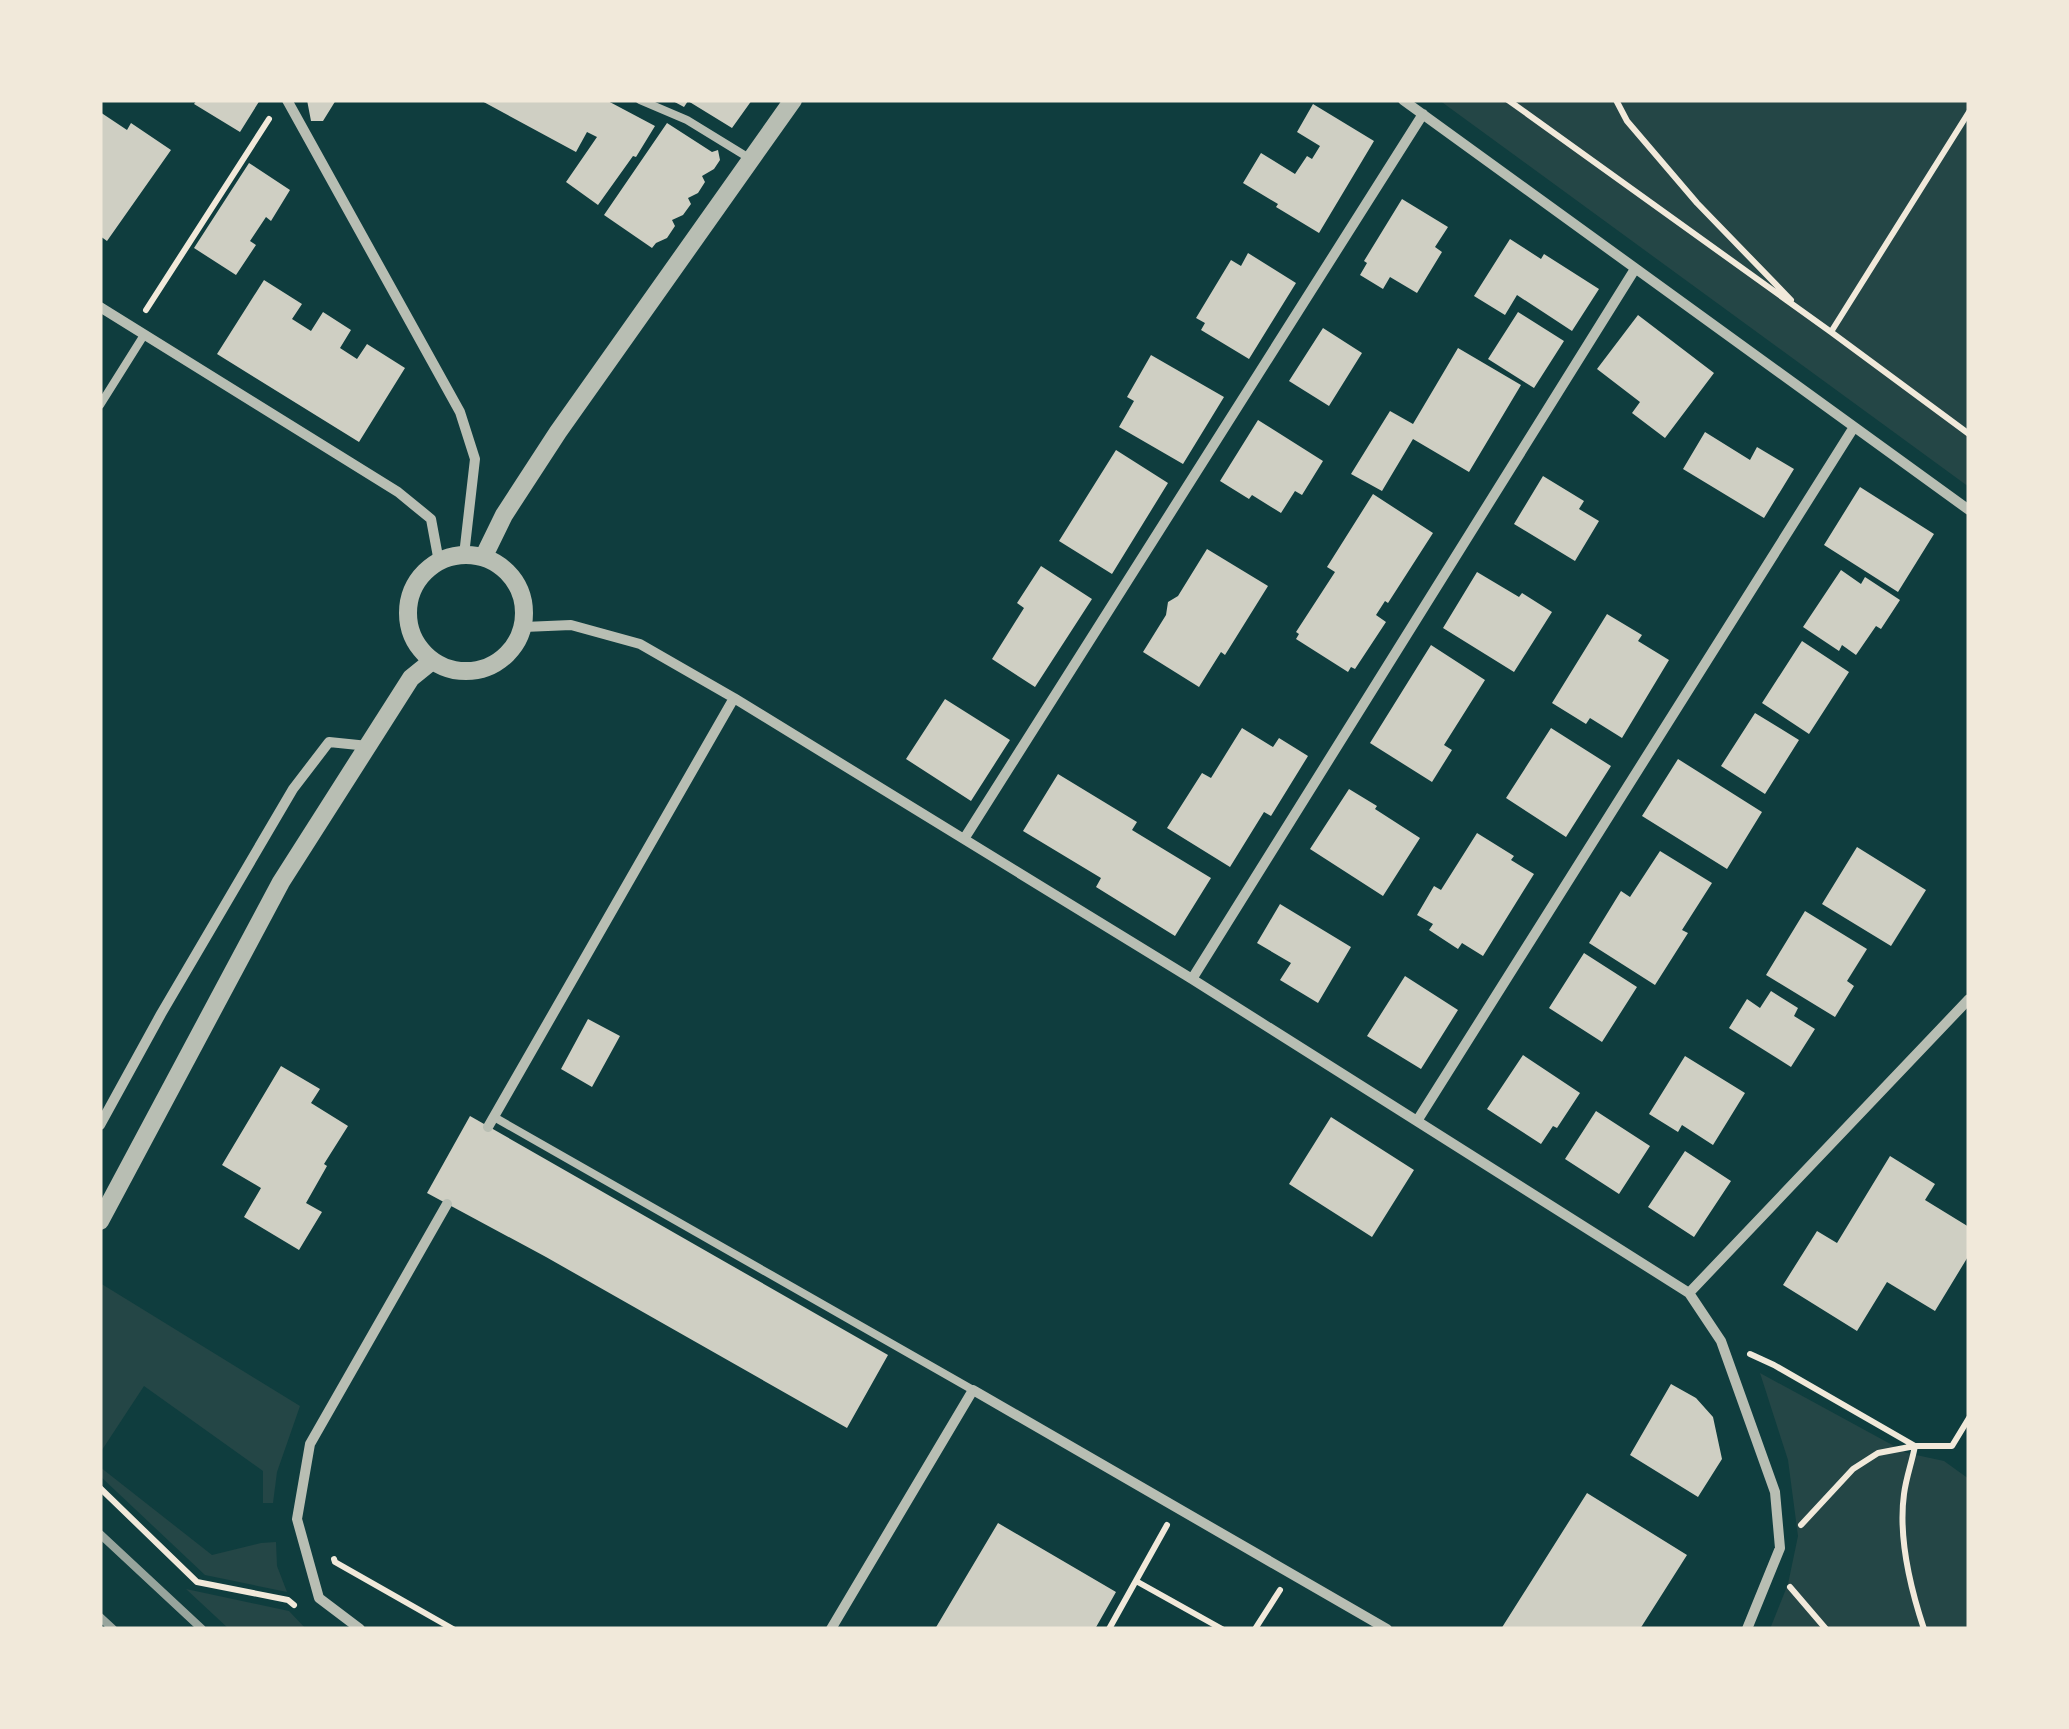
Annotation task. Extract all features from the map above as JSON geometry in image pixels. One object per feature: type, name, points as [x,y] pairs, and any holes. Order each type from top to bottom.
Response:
[{"type":"street","points":[[287,100],[460,412],[475,459],[464,555]]},
{"type":"street","points":[[484,556],[504,515],[558,432],[793,100]]},
{"type":"street","points":[[1403,100],[1969,510]]},
{"type":"street","points":[[964,839],[1423,114]]},
{"type":"street","points":[[1192,980],[1636,268]]},
{"type":"street","points":[[100,307],[398,492],[431,519],[439,562]]},
{"type":"street","points":[[1417,1122],[1854,427]]},
{"type":"street","points":[[464,555],[484,556],[513,578],[522,596],[524,627],[512,650],[496,664],[476,671],[456,671],[432,661],[418,646],[409,624],[410,599],[420,578],[439,562],[464,555]]},
{"type":"street","points":[[524,627],[571,625],[640,644],[1192,980],[1689,1293],[1721,1342],[1774,1492],[1780,1548],[1747,1629]]},
{"type":"street","points":[[100,1221],[281,882],[412,678],[432,661]]},
{"type":"street","points":[[491,1122],[734,698]]},
{"type":"street","points":[[100,1125],[294,789],[329,742],[369,746]]},
{"type":"street","points":[[1689,1293],[1969,1000]]},
{"type":"street","points":[[360,1629],[319,1598],[296,1519],[310,1444],[447,1204]]},
{"type":"street","points":[[831,1629],[973,1390],[1387,1629]]},
{"type":"lane","points":[[640,100],[688,120],[752,160]]},
{"type":"lane","points":[[100,405],[139,331]]},
{"type":"lane","points":[[491,1122],[973,1390]]},
{"type":"path","points":[[139,331],[270,118],[287,100]]},
{"type":"path","points":[[1508,100],[1969,434]]},
{"type":"path","points":[[1616,100],[1627,121],[1697,203],[1802,312]]},
{"type":"path","points":[[1831,332],[1969,112]]},
{"type":"path","points":[[1721,1342],[1774,1365],[1915,1446]]},
{"type":"path","points":[[1780,1548],[1853,1469],[1878,1453],[1915,1446],[1952,1446],[1969,1418]]},
{"type":"path","points":[[1915,1446],[1904,1494],[1903,1530],[1914,1599],[1924,1629]]},
{"type":"path","points":[[100,1488],[197,1582],[288,1600],[297,1608]]},
{"type":"path","points":[[1109,1629],[1177,1506]]},
{"type":"path","points":[[329,1547],[335,1562],[453,1629]]},
{"type":"path","points":[[1772,1567],[1826,1629]]},
{"type":"path","points":[[1255,1629],[1291,1572]]},
{"type":"path","points":[[1136,1581],[1222,1629]]},
{"type":"shaded area","points":[[1439,100],[1969,100],[1969,487]]},
{"type":"shaded area","points":[[100,1283],[300,1406],[277,1472],[273,1503],[263,1503],[263,1471],[144,1386],[100,1453]]},
{"type":"shaded area","points":[[1760,1373],[1907,1453],[1944,1461],[1969,1479],[1969,1629],[1770,1629],[1788,1584],[1798,1536],[1788,1460]]},
{"type":"shaded area","points":[[100,1467],[212,1555],[276,1542],[277,1566],[287,1592],[205,1575],[100,1476]]},
{"type":"shaded area","points":[[186,1589],[289,1611],[306,1629],[229,1629]]},
{"type":"building","points":[[197,100],[260,100],[240,132],[194,104]]},
{"type":"building","points":[[307,100],[336,100],[323,121],[311,121]]},
{"type":"building","points":[[480,100],[606,100],[655,126],[598,205],[566,182],[597,137],[587,132],[576,152]]},
{"type":"building","points":[[671,100],[752,100],[732,128],[688,101],[684,107]]},
{"type":"building","points":[[1313,104],[1374,141],[1319,233],[1243,183],[1261,153],[1295,174],[1307,156],[1312,159],[1320,146],[1297,132]]},
{"type":"building","points":[[100,112],[127,130],[131,123],[171,150],[107,241],[100,236]]},
{"type":"building","points":[[667,123],[712,152],[718,150],[720,160],[702,176],[705,182],[698,193],[688,198],[691,204],[683,215],[672,220],[675,226],[667,238],[652,248],[604,215]]},
{"type":"building","points":[[249,163],[290,190],[271,221],[266,217],[250,241],[256,245],[236,275],[194,248]]},
{"type":"building","points":[[1402,199],[1448,227],[1435,247],[1442,252],[1417,293],[1390,277],[1383,289],[1360,275],[1367,263],[1364,261]]},
{"type":"building","points":[[1510,239],[1541,259],[1544,254],[1599,289],[1572,331],[1517,295],[1505,315],[1474,296]]},
{"type":"building","points":[[1248,253],[1296,283],[1249,359],[1201,330],[1205,323],[1196,318],[1231,260],[1241,266]]},
{"type":"building","points":[[264,280],[302,304],[292,319],[311,331],[323,312],[351,330],[340,348],[357,359],[367,344],[405,368],[359,442],[217,354]]},
{"type":"building","points":[[1518,312],[1564,341],[1534,388],[1488,359]]},
{"type":"building","points":[[1638,315],[1714,373],[1665,438],[1632,413],[1640,402],[1597,369]]},
{"type":"building","points":[[1323,328],[1362,353],[1329,406],[1289,381]]},
{"type":"building","points":[[1458,348],[1521,385],[1469,472],[1413,439],[1382,491],[1351,474],[1390,411],[1413,424]]},
{"type":"building","points":[[1151,355],[1224,397],[1183,464],[1119,427],[1134,401],[1127,397]]},
{"type":"building","points":[[1258,420],[1323,461],[1302,495],[1295,491],[1281,513],[1220,481]]},
{"type":"building","points":[[1705,432],[1750,460],[1757,447],[1794,469],[1764,518],[1683,469]]},
{"type":"building","points":[[1116,450],[1168,483],[1112,574],[1059,541]]},
{"type":"building","points":[[1543,476],[1584,501],[1579,509],[1599,521],[1575,561],[1514,524]]},
{"type":"building","points":[[1860,487],[1934,534],[1898,592],[1824,545]]},
{"type":"building","points":[[1373,494],[1433,533],[1388,603],[1385,601],[1376,615],[1386,622],[1355,669],[1351,667],[1348,672],[1296,639],[1296,632],[1335,572],[1327,567]]},
{"type":"building","points":[[1207,549],[1268,586],[1225,655],[1221,652],[1199,687],[1143,652],[1166,615],[1168,602],[1178,596]]},
{"type":"building","points":[[1041,566],[1092,599],[1035,687],[992,659],[1024,608],[1017,603]]},
{"type":"building","points":[[1841,570],[1861,584],[1865,577],[1900,600],[1881,629],[1876,626],[1856,655],[1842,645],[1839,651],[1803,627]]},
{"type":"building","points":[[1477,572],[1552,612],[1514,672],[1443,628]]},
{"type":"building","points":[[1607,614],[1642,635],[1638,641],[1669,660],[1622,738],[1590,718],[1586,724],[1552,703]]},
{"type":"building","points":[[1802,641],[1849,672],[1809,734],[1762,703]]},
{"type":"building","points":[[1431,645],[1485,680],[1444,745],[1452,750],[1432,782],[1370,743]]},
{"type":"building","points":[[945,699],[1010,740],[971,801],[906,759]]},
{"type":"building","points":[[1755,713],[1799,740],[1765,794],[1721,766]]},
{"type":"building","points":[[1242,728],[1273,747],[1279,738],[1308,756],[1271,816],[1264,812],[1230,867],[1167,828],[1202,773],[1211,778]]},
{"type":"building","points":[[1551,728],[1611,766],[1566,837],[1506,798]]},
{"type":"building","points":[[1678,759],[1762,812],[1727,869],[1642,816]]},
{"type":"building","points":[[1058,774],[1137,822],[1132,830],[1211,878],[1175,936],[1096,887],[1101,878],[1023,831]]},
{"type":"building","points":[[1349,789],[1420,838],[1383,896],[1310,849]]},
{"type":"building","points":[[1477,833],[1534,874],[1483,956],[1462,943],[1458,949],[1429,930],[1433,924],[1417,915],[1434,886],[1441,890]]},
{"type":"building","points":[[1857,847],[1926,890],[1891,946],[1822,904]]},
{"type":"building","points":[[1660,851],[1712,883],[1682,930],[1688,933],[1655,985],[1589,943],[1621,891],[1630,897]]},
{"type":"building","points":[[1280,904],[1351,947],[1318,1003],[1280,980],[1291,963],[1257,943]]},
{"type":"building","points":[[1805,911],[1867,949],[1847,981],[1854,986],[1835,1017],[1766,975]]},
{"type":"building","points":[[1584,953],[1637,987],[1602,1042],[1549,1008]]},
{"type":"building","points":[[1405,976],[1458,1010],[1421,1069],[1367,1036]]},
{"type":"building","points":[[1771,991],[1798,1008],[1794,1016],[1815,1029],[1791,1067],[1729,1028],[1747,999],[1760,1008]]},
{"type":"building","points":[[588,1019],[620,1036],[592,1087],[561,1069]]},
{"type":"building","points":[[1523,1055],[1580,1093],[1541,1144],[1487,1109]]},
{"type":"building","points":[[1685,1056],[1745,1093],[1713,1145],[1682,1125],[1678,1132],[1649,1114]]},
{"type":"building","points":[[281,1066],[320,1089],[311,1103],[348,1126],[306,1203],[322,1212],[299,1250],[244,1217],[261,1188],[222,1165]]},
{"type":"building","points":[[1596,1111],[1650,1146],[1619,1194],[1565,1159]]},
{"type":"building","points":[[470,1116],[888,1355],[847,1428],[427,1193]]},
{"type":"building","points":[[1331,1117],[1414,1170],[1372,1237],[1289,1184]]},
{"type":"building","points":[[1685,1151],[1731,1181],[1694,1237],[1648,1207]]},
{"type":"building","points":[[1890,1156],[1935,1184],[1925,1200],[1969,1227],[1969,1255],[1935,1311],[1887,1282],[1857,1331],[1783,1285],[1817,1231],[1837,1243]]},
{"type":"building","points":[[1671,1384],[1696,1398],[1713,1417],[1722,1459],[1698,1497],[1630,1455]]},
{"type":"building","points":[[1587,1493],[1687,1555],[1640,1629],[1501,1629]]},
{"type":"building","points":[[998,1523],[1116,1592],[1095,1629],[935,1629]]},
{"type":"railway","points":[[100,1534],[202,1629]]},
{"type":"railway","points":[[100,1617],[113,1629]]}]
